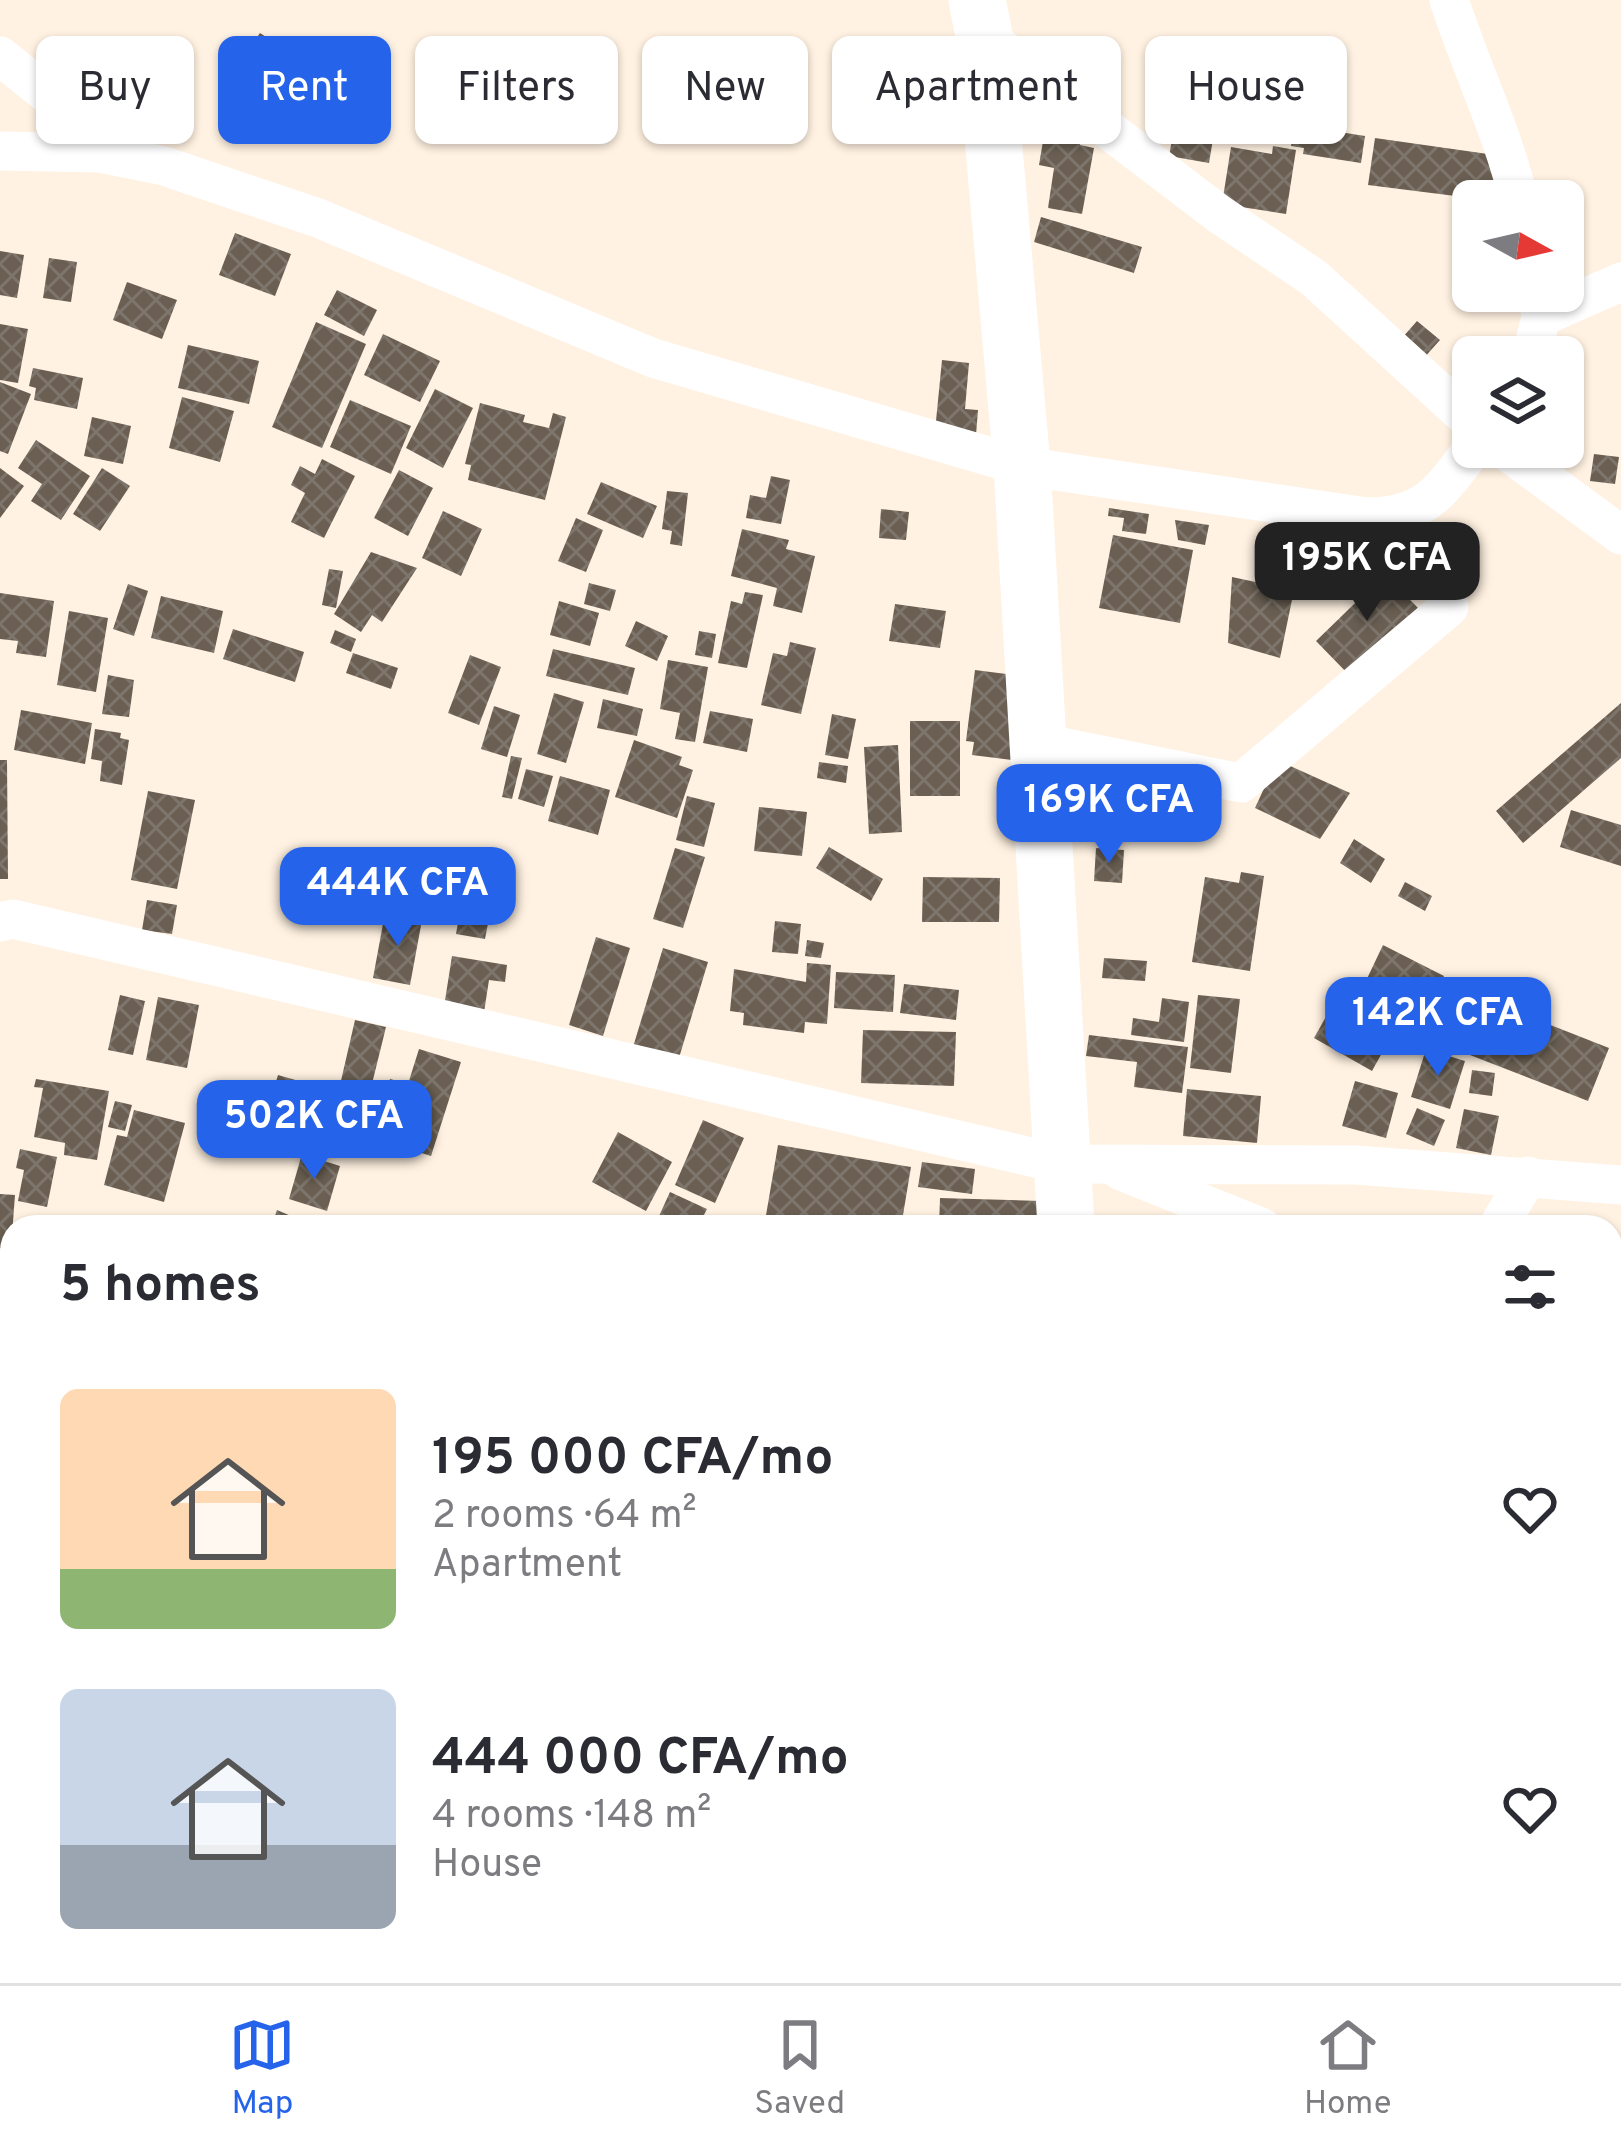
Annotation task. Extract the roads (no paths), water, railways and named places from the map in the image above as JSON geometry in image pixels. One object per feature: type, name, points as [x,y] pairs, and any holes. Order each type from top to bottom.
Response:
[{"type":"street","points":[[1449,0],[1513,180]]},
{"type":"street","points":[[981,18],[1219,214],[1314,278],[1452,404]]},
{"type":"street","points":[[981,18],[1022,466],[1037,742],[1083,1164],[1069,1215]]},
{"type":"street","points":[[0,56],[126,157]]},
{"type":"street","points":[[0,151],[126,157],[318,218],[653,358],[1022,466],[1382,517],[1424,506],[1456,468]]},
{"type":"street","points":[[1584,292],[1621,282]]},
{"type":"street","points":[[1530,468],[1621,535]]},
{"type":"street","points":[[1037,742],[1241,783],[1449,607]]},
{"type":"street","points":[[0,922],[13,919],[1083,1164],[1227,1215]]},
{"type":"street","points":[[1083,1164],[1356,1165],[1621,1185]]},
{"type":"street","points":[[1505,1215],[1528,1176]]}]
